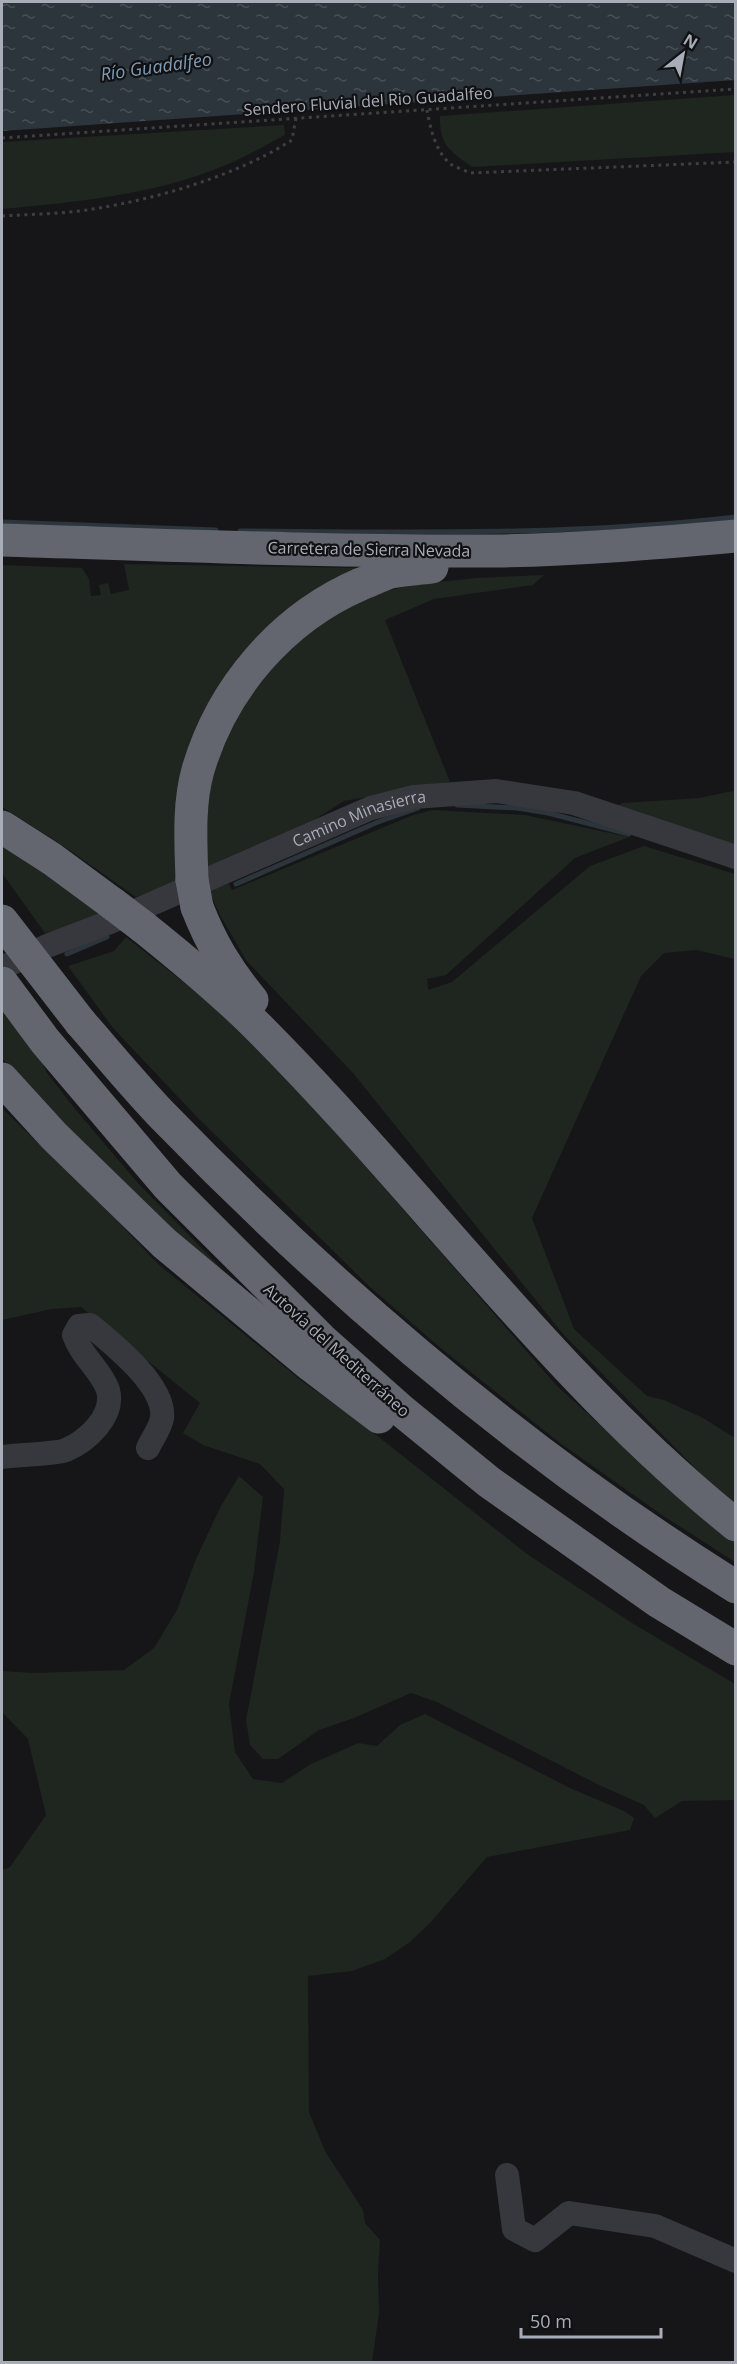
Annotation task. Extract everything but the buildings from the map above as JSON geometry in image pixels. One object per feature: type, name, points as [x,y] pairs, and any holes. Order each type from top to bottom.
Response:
[{"type":"highway","name":"Carretera de Sierra Nevada","points":[[2,540],[324,550],[498,551],[735,536]]},
{"type":"highway","points":[[328,1100],[306,1060],[232,977],[211,942],[195,893],[190,825],[197,772],[215,725],[237,687],[266,650],[303,617],[342,592],[390,573],[439,566],[498,551]]},
{"type":"highway","points":[[2,827],[52,859],[142,926],[198,970],[257,1026],[328,1100],[496,1291],[570,1371],[676,1474],[735,1525]]},
{"type":"highway","points":[[2,921],[81,1023],[165,1117],[370,1315],[540,1454],[670,1546],[735,1587]]},
{"type":"highway","name":"Autovía del Mediterráneo","points":[[2,982],[45,1041],[168,1186],[321,1340],[402,1411],[489,1482],[659,1602],[735,1649]]},
{"type":"highway","points":[[2,1078],[54,1136],[164,1244],[308,1363],[489,1500],[565,1537]]},
{"type":"street","name":"Camino Minasierra","points":[[2,968],[47,946],[110,922],[371,808],[414,797],[496,791],[574,803],[735,857]]},
{"type":"street","points":[[2,1457],[64,1451],[99,1425],[107,1412],[109,1393],[104,1381],[78,1345],[74,1335],[79,1326],[90,1325],[138,1368],[158,1396],[162,1419],[148,1448]]},
{"type":"street","points":[[507,2175],[514,2229],[535,2240],[569,2213],[655,2226],[735,2261]]},
{"type":"path","name":"Sendero Fluvial del Rio Guadalfeo","points":[[2,138],[735,89]]},
{"type":"path","points":[[427,110],[433,138],[451,165],[470,173],[735,162]]},
{"type":"path","points":[[2,216],[93,209],[186,188],[267,156],[292,140],[296,118]]},
{"type":"shaded area","points":[[735,95],[735,152],[472,167],[447,146],[440,126],[440,116]]},
{"type":"shaded area","points":[[284,125],[285,135],[231,163],[197,176],[114,196],[2,209],[2,142]]},
{"type":"shaded area","points":[[124,564],[363,568],[256,642],[178,883],[136,897],[62,845],[2,807],[2,565],[82,568],[89,579],[91,596],[101,595],[99,585],[108,583],[111,594],[129,590]]},
{"type":"shaded area","points":[[544,575],[533,585],[434,599],[385,620],[450,782],[344,801],[298,830],[205,874],[207,787],[222,744],[248,698],[277,657],[310,628],[369,595],[412,585],[476,578]]},
{"type":"shaded area","points":[[733,791],[736,799],[735,846],[615,806],[624,803],[699,798]]},
{"type":"shaded area","points":[[433,810],[525,815],[629,837],[575,858],[446,975],[427,979],[428,990],[452,982],[590,866],[644,846],[735,874],[735,959],[696,950],[664,953],[641,976],[532,1218],[574,1329],[647,1396],[664,1400],[703,1418],[735,1438],[735,1503],[701,1474],[563,1334],[353,1073],[246,960],[208,889],[228,882],[232,890],[413,815]]},
{"type":"shaded area","points":[[2,842],[113,915],[45,933],[2,873]]},
{"type":"shaded area","points":[[126,937],[214,1006],[277,1069],[320,1114],[556,1385],[680,1497],[735,1541],[735,1562],[662,1515],[560,1443],[443,1350],[371,1288],[197,1117],[113,1028],[68,966],[114,951]]},
{"type":"shaded area","points":[[2,1000],[34,1047],[47,1073],[76,1110],[137,1182],[260,1308],[142,1209],[2,1059]]},
{"type":"shaded area","points":[[2,1108],[107,1210],[158,1264],[303,1382],[356,1419],[527,1554],[632,1623],[735,1684],[735,1800],[682,1801],[655,1818],[644,1805],[599,1785],[437,1702],[411,1693],[354,1718],[319,1730],[278,1759],[263,1759],[250,1745],[246,1720],[280,1541],[284,1489],[260,1464],[203,1445],[183,1433],[200,1403],[81,1307],[52,1309],[2,1320]]},
{"type":"shaded area","points":[[239,1476],[263,1497],[254,1572],[229,1704],[235,1752],[253,1779],[282,1783],[311,1764],[358,1743],[377,1746],[400,1725],[425,1714],[570,1788],[624,1811],[634,1818],[630,1830],[487,1857],[431,1922],[410,1942],[385,1959],[352,1971],[308,1976],[309,2112],[325,2151],[363,2210],[365,2223],[380,2240],[379,2313],[372,2362],[2,2362],[2,1870],[10,1867],[46,1815],[28,1739],[2,1712],[2,1671],[34,1673],[124,1670],[154,1648],[177,1610],[196,1559],[221,1506]]},
{"type":"water","name":"Río Guadalfeo","points":[[2,2],[735,2],[735,80],[2,131]]},
{"type":"waterway","points":[[240,531],[488,532],[612,527],[736,517]]},
{"type":"waterway","points":[[2,522],[216,530]]},
{"type":"waterway","points":[[457,805],[517,808],[548,813],[629,834]]},
{"type":"waterway","points":[[236,884],[378,822],[418,808]]},
{"type":"waterway","points":[[67,954],[107,937]]}]
